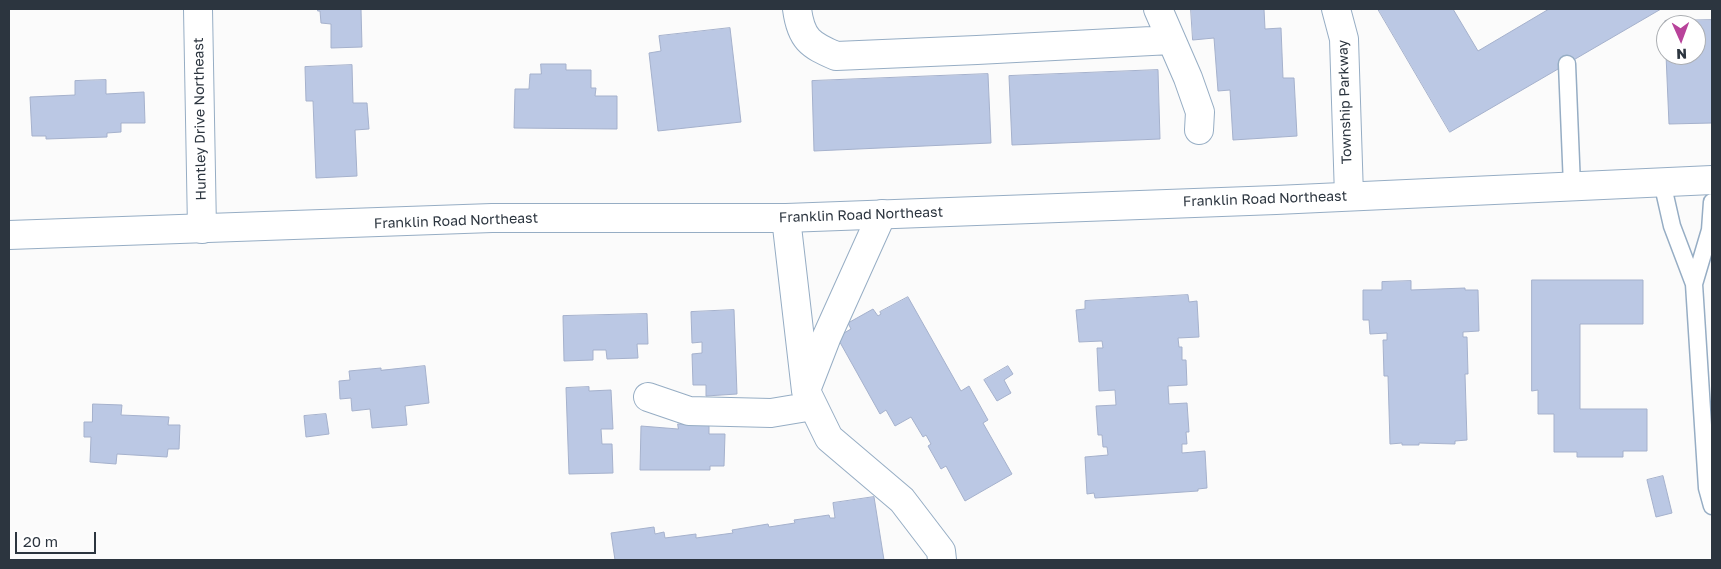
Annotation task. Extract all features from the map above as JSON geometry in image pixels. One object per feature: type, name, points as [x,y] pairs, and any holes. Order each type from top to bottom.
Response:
[{"type":"street","name":"Huntley Drive Northeast","points":[[198,9],[202,229]]},
{"type":"street","points":[[797,9],[802,33],[816,47],[836,56],[1171,40]]},
{"type":"street","points":[[1158,9],[1188,78],[1200,112],[1199,130]]},
{"type":"street","name":"Township Parkway","points":[[1336,9],[1344,39],[1349,196]]},
{"type":"street","name":"Franklin Road Northeast","points":[[9,235],[492,218],[786,218],[1712,180]]},
{"type":"street","points":[[809,398],[820,353],[882,214]]},
{"type":"street","points":[[786,218],[795,304],[809,398],[829,438],[902,500],[941,551],[942,560]]},
{"type":"street","points":[[795,304],[841,304]]},
{"type":"street","points":[[648,397],[689,411],[771,412],[809,398]]},
{"type":"lane","points":[[1567,64],[1572,186]]},
{"type":"lane","points":[[1662,182],[1672,226],[1694,284],[1707,488],[1712,506]]},
{"type":"lane","points":[[1694,284],[1710,230],[1712,202]]},
{"type":"building","points":[[318,9],[361,9],[362,47],[331,48],[331,24],[321,23],[320,11]]},
{"type":"building","points":[[1191,9],[1264,9],[1265,29],[1281,28],[1283,78],[1294,78],[1297,136],[1233,140],[1230,90],[1218,91],[1214,38],[1193,40]]},
{"type":"building","points":[[1378,9],[1453,9],[1478,51],[1549,9],[1661,9],[1450,132]]},
{"type":"building","points":[[1706,20],[1712,20],[1712,123],[1669,124],[1666,65],[1706,65]]},
{"type":"building","points":[[730,28],[741,122],[658,131],[649,53],[661,51],[659,36]]},
{"type":"building","points":[[541,64],[566,64],[566,70],[591,70],[591,88],[596,88],[595,96],[617,96],[617,129],[514,128],[515,89],[529,89],[530,74],[541,74]]},
{"type":"building","points":[[352,65],[353,103],[367,103],[369,129],[355,130],[357,176],[316,178],[313,101],[306,101],[305,67]]},
{"type":"building","points":[[1158,70],[1160,139],[1012,145],[1009,76]]},
{"type":"building","points":[[988,74],[991,143],[814,151],[812,81]]},
{"type":"building","points":[[106,80],[106,94],[144,92],[145,123],[121,123],[121,132],[107,133],[107,137],[46,139],[46,136],[32,136],[30,97],[75,95],[75,81]]},
{"type":"building","points":[[1532,280],[1643,280],[1643,324],[1580,324],[1580,409],[1647,409],[1647,451],[1623,451],[1623,457],[1577,457],[1577,452],[1554,452],[1554,414],[1538,414],[1538,390],[1532,391]]},
{"type":"building","points":[[1411,281],[1411,290],[1465,288],[1465,290],[1478,290],[1479,331],[1463,332],[1463,337],[1467,337],[1468,374],[1465,374],[1467,440],[1455,441],[1455,444],[1390,444],[1388,376],[1384,376],[1383,340],[1387,340],[1387,333],[1370,334],[1369,320],[1363,320],[1363,290],[1382,290],[1382,282]]},
{"type":"building","points":[[1188,295],[1189,302],[1197,301],[1199,337],[1178,338],[1179,347],[1182,347],[1182,360],[1186,360],[1187,385],[1168,386],[1169,404],[1187,403],[1189,432],[1186,432],[1187,444],[1182,444],[1182,453],[1205,451],[1207,488],[1198,489],[1198,491],[1095,498],[1094,493],[1087,494],[1085,457],[1108,455],[1107,447],[1103,447],[1102,435],[1098,435],[1096,406],[1116,405],[1115,390],[1099,391],[1097,348],[1103,348],[1102,341],[1079,342],[1076,310],[1085,309],[1085,301]]},
{"type":"building","points":[[908,297],[961,391],[969,386],[988,420],[983,423],[1012,474],[965,501],[946,466],[941,469],[928,446],[931,444],[926,435],[923,437],[911,417],[895,426],[886,410],[880,414],[837,337],[851,329],[848,323],[873,309],[878,316],[881,314],[880,312]]},
{"type":"building","points":[[734,310],[737,394],[706,396],[706,385],[693,385],[692,354],[702,353],[702,342],[692,343],[691,312]]},
{"type":"building","points":[[647,314],[648,344],[637,344],[638,358],[607,359],[606,350],[593,350],[593,360],[564,361],[563,316]]},
{"type":"building","points":[[425,366],[429,403],[405,406],[407,425],[372,428],[370,409],[352,411],[351,398],[340,399],[339,381],[350,380],[349,371]]},
{"type":"building","points":[[1008,366],[1013,374],[1004,380],[1011,393],[997,401],[984,380]]},
{"type":"building","points":[[589,387],[589,391],[611,390],[613,429],[601,429],[602,444],[612,444],[613,473],[569,474],[566,388]]},
{"type":"building","points":[[93,404],[122,405],[121,415],[169,417],[168,425],[180,425],[179,449],[168,449],[167,457],[117,454],[116,464],[90,462],[91,437],[84,437],[84,422],[92,422]]},
{"type":"building","points":[[326,414],[329,434],[306,437],[304,416]]},
{"type":"building","points":[[678,424],[709,425],[709,434],[725,434],[724,466],[710,466],[710,470],[640,470],[641,426],[678,429]]},
{"type":"building","points":[[1663,476],[1672,513],[1656,517],[1647,480]]},
{"type":"building","points":[[874,497],[884,560],[615,560],[611,533],[654,527],[655,534],[664,532],[665,538],[696,534],[696,538],[733,533],[732,530],[768,524],[769,527],[795,523],[794,520],[829,515],[830,518],[835,518],[833,503]]}]
